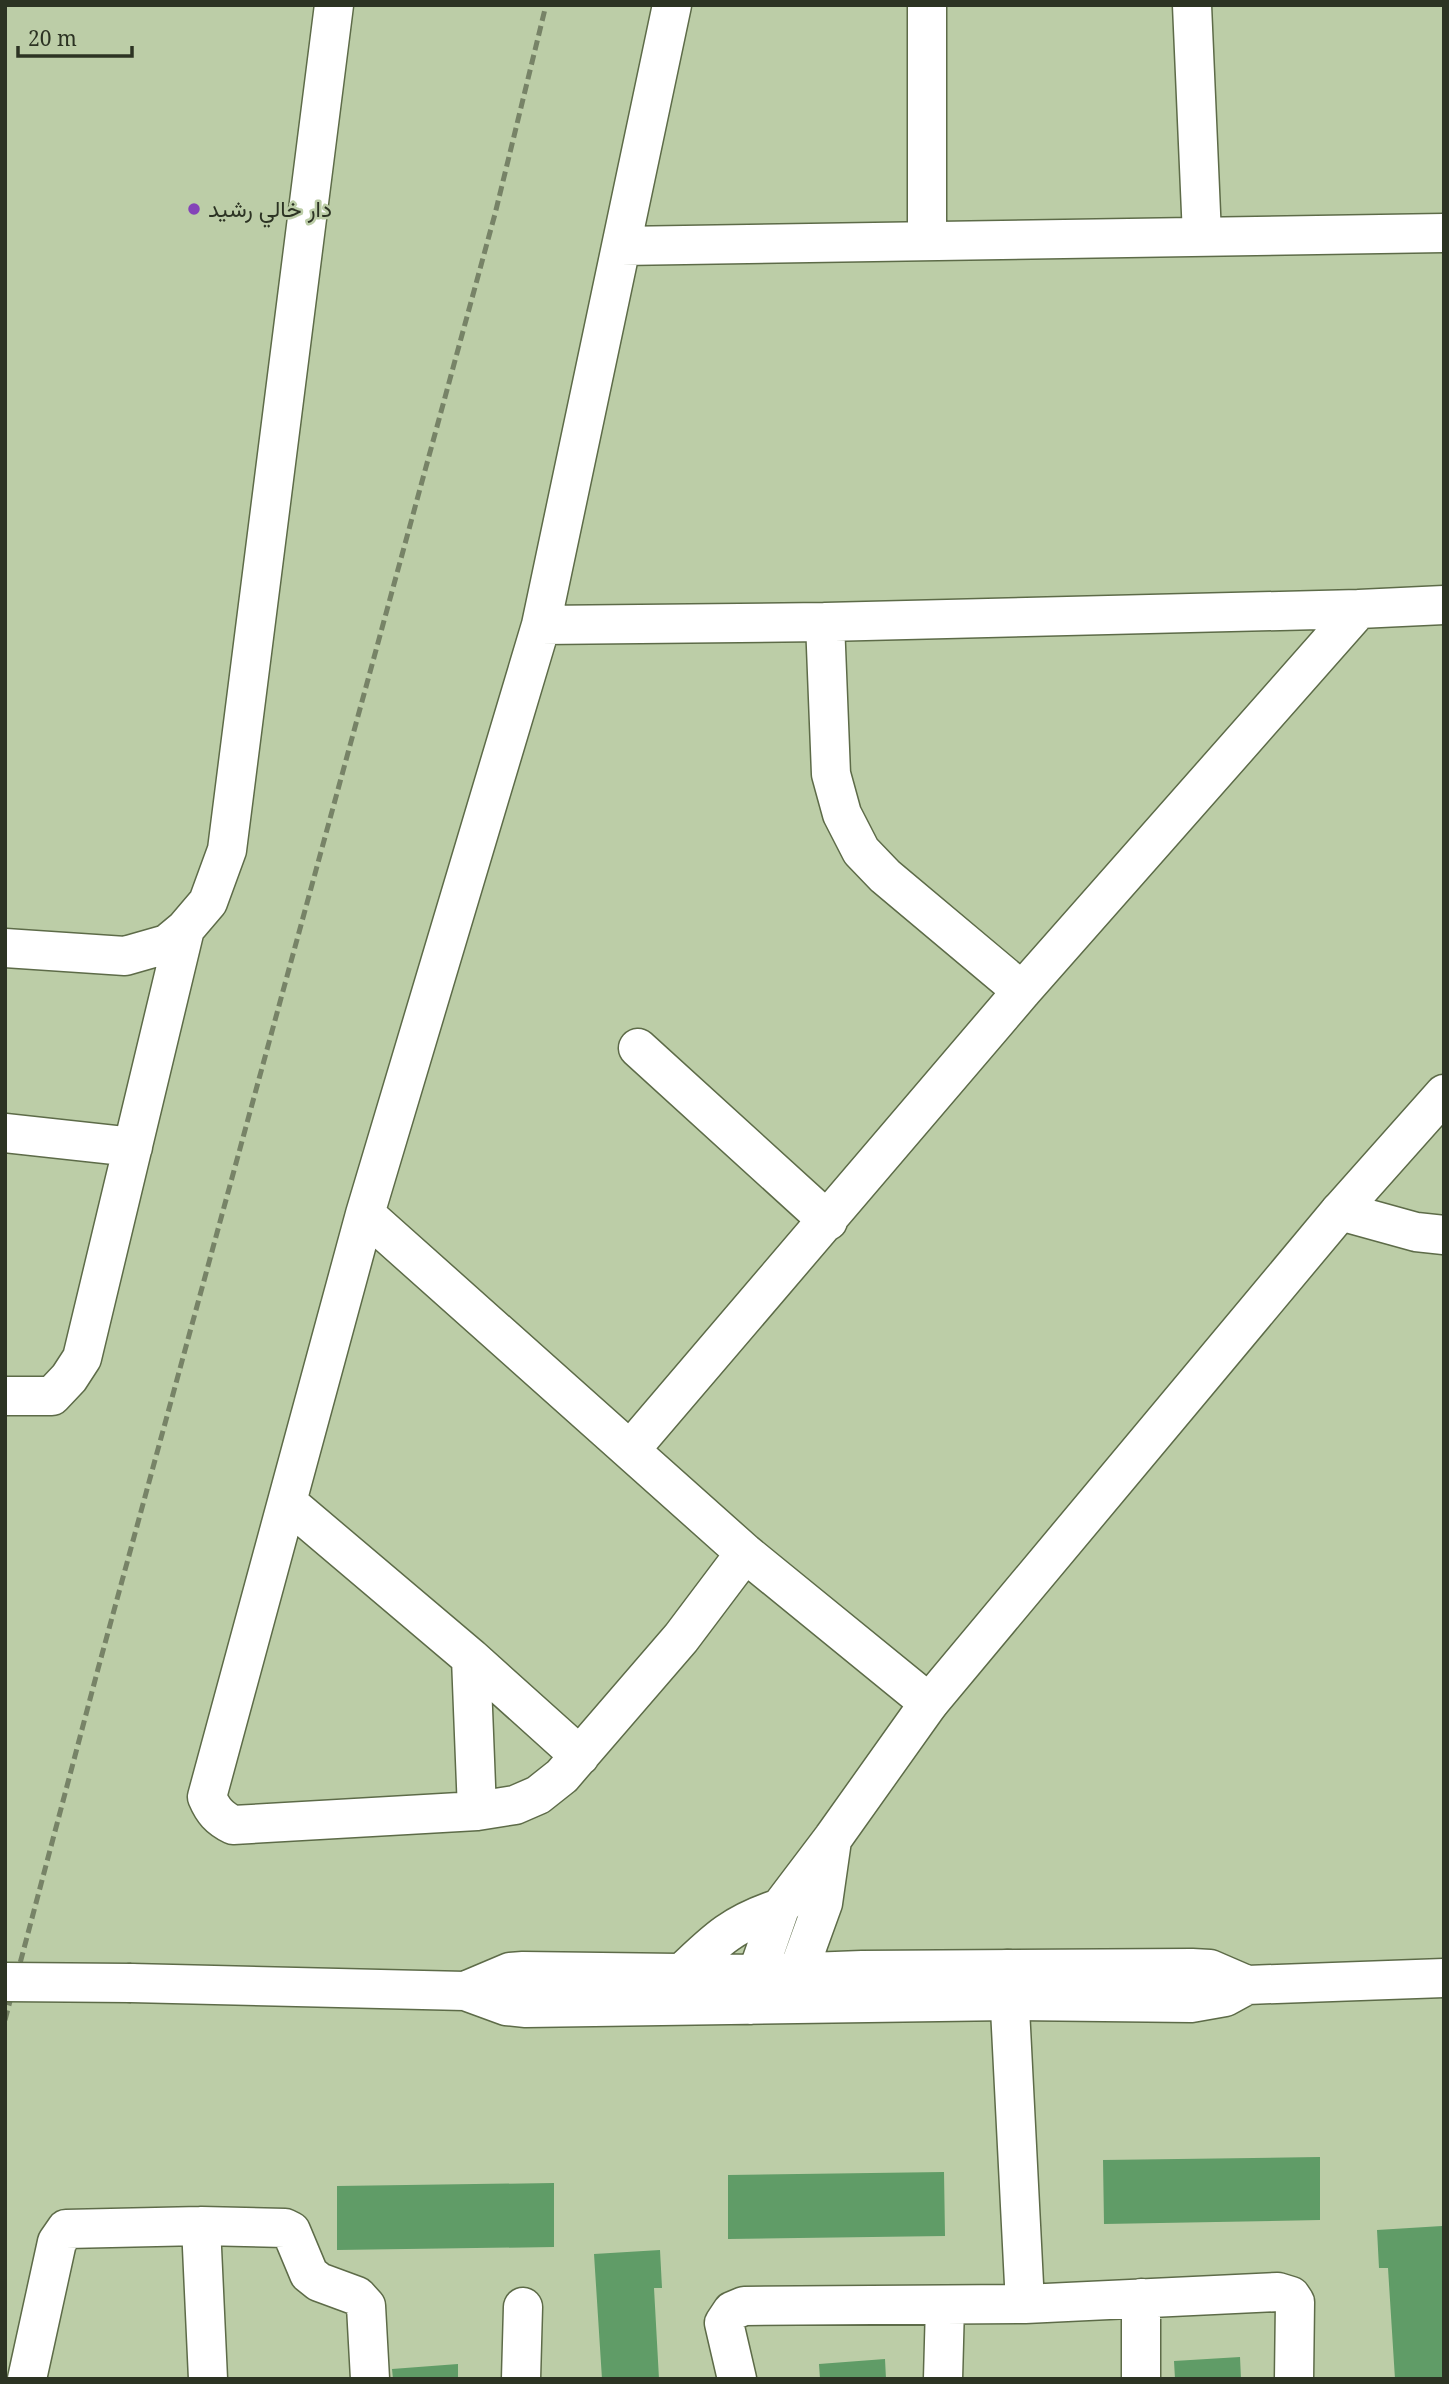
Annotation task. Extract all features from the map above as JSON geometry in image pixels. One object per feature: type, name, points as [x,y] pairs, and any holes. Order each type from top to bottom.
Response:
[{"type":"street","points":[[5,948],[125,956],[167,944],[185,929],[208,902],[227,850],[334,5]]},
{"type":"street","points":[[672,5],[541,625],[365,1214],[207,1797],[212,1810],[222,1820],[233,1825],[477,1811],[515,1805],[538,1795],[562,1776],[681,1638],[745,1552]]},
{"type":"street","points":[[927,5],[927,240]]},
{"type":"street","points":[[1192,5],[1202,236]]},
{"type":"street","points":[[621,246],[1444,233]]},
{"type":"street","points":[[541,625],[825,622],[1359,610],[1444,605]]},
{"type":"street","points":[[631,1449],[1023,991],[1359,610]]},
{"type":"street","points":[[825,622],[831,774],[842,814],[861,851],[885,876],[1023,991]]},
{"type":"street","points":[[5,1396],[52,1396],[69,1378],[82,1358],[185,929]]},
{"type":"street","points":[[638,1048],[828,1221]]},
{"type":"street","points":[[753,1989],[780,1908],[929,1703],[1340,1211],[1442,1100]]},
{"type":"street","points":[[5,1133],[133,1147]]},
{"type":"street","points":[[1340,1211],[1444,1236]]},
{"type":"street","points":[[365,1214],[745,1552],[929,1703]]},
{"type":"street","points":[[288,1503],[471,1658],[580,1756]]},
{"type":"street","points":[[471,1658],[477,1811]]},
{"type":"street","points":[[797,1988],[823,1903],[833,1838]]},
{"type":"street","points":[[823,1903],[842,1942],[862,1970]]},
{"type":"street","points":[[682,1972],[732,1928],[780,1908]]},
{"type":"street","points":[[5,1982],[465,1991],[506,2006],[526,2008],[753,1989],[1009,1985],[1210,1969],[1247,1985],[1444,1978]]},
{"type":"street","points":[[797,1988],[862,1970],[1009,1985]]},
{"type":"street","points":[[465,1991],[510,1972],[523,1971],[682,1972],[753,1989]]},
{"type":"street","points":[[1009,1985],[1025,2304]]},
{"type":"street","points":[[27,2379],[57,2242],[66,2229],[201,2227],[285,2228],[291,2231],[309,2274],[319,2282],[357,2296],[366,2306],[370,2379]]},
{"type":"street","points":[[201,2227],[208,2379]]},
{"type":"street","points":[[737,2379],[724,2323],[732,2311],[744,2306],[1025,2304],[1278,2292],[1291,2296],[1295,2302],[1294,2379]]},
{"type":"street","points":[[1141,2298],[1141,2379]]},
{"type":"street","points":[[943,2379],[945,2305]]},
{"type":"street","points":[[522,2379],[523,2307]]},
{"type":"building","points":[[1320,2157],[1320,2220],[1104,2224],[1103,2160]]},
{"type":"building","points":[[944,2172],[945,2236],[728,2239],[728,2175]]},
{"type":"building","points":[[554,2183],[554,2247],[337,2250],[337,2186]]},
{"type":"building","points":[[1442,2226],[1444,2379],[1395,2379],[1388,2268],[1379,2268],[1377,2230]]},
{"type":"building","points":[[660,2250],[662,2288],[654,2288],[659,2379],[602,2379],[594,2254]]},
{"type":"building","points":[[1240,2357],[1241,2379],[1175,2379],[1174,2361]]},
{"type":"building","points":[[885,2359],[886,2379],[820,2379],[819,2364]]},
{"type":"building","points":[[458,2364],[458,2379],[393,2379],[392,2369]]},
{"type":"railway","points":[[5,2020],[98,1669],[495,214],[546,5]]},
{"type":"place","name":"دار خالي رشيد","points":[[194,209]]}]
